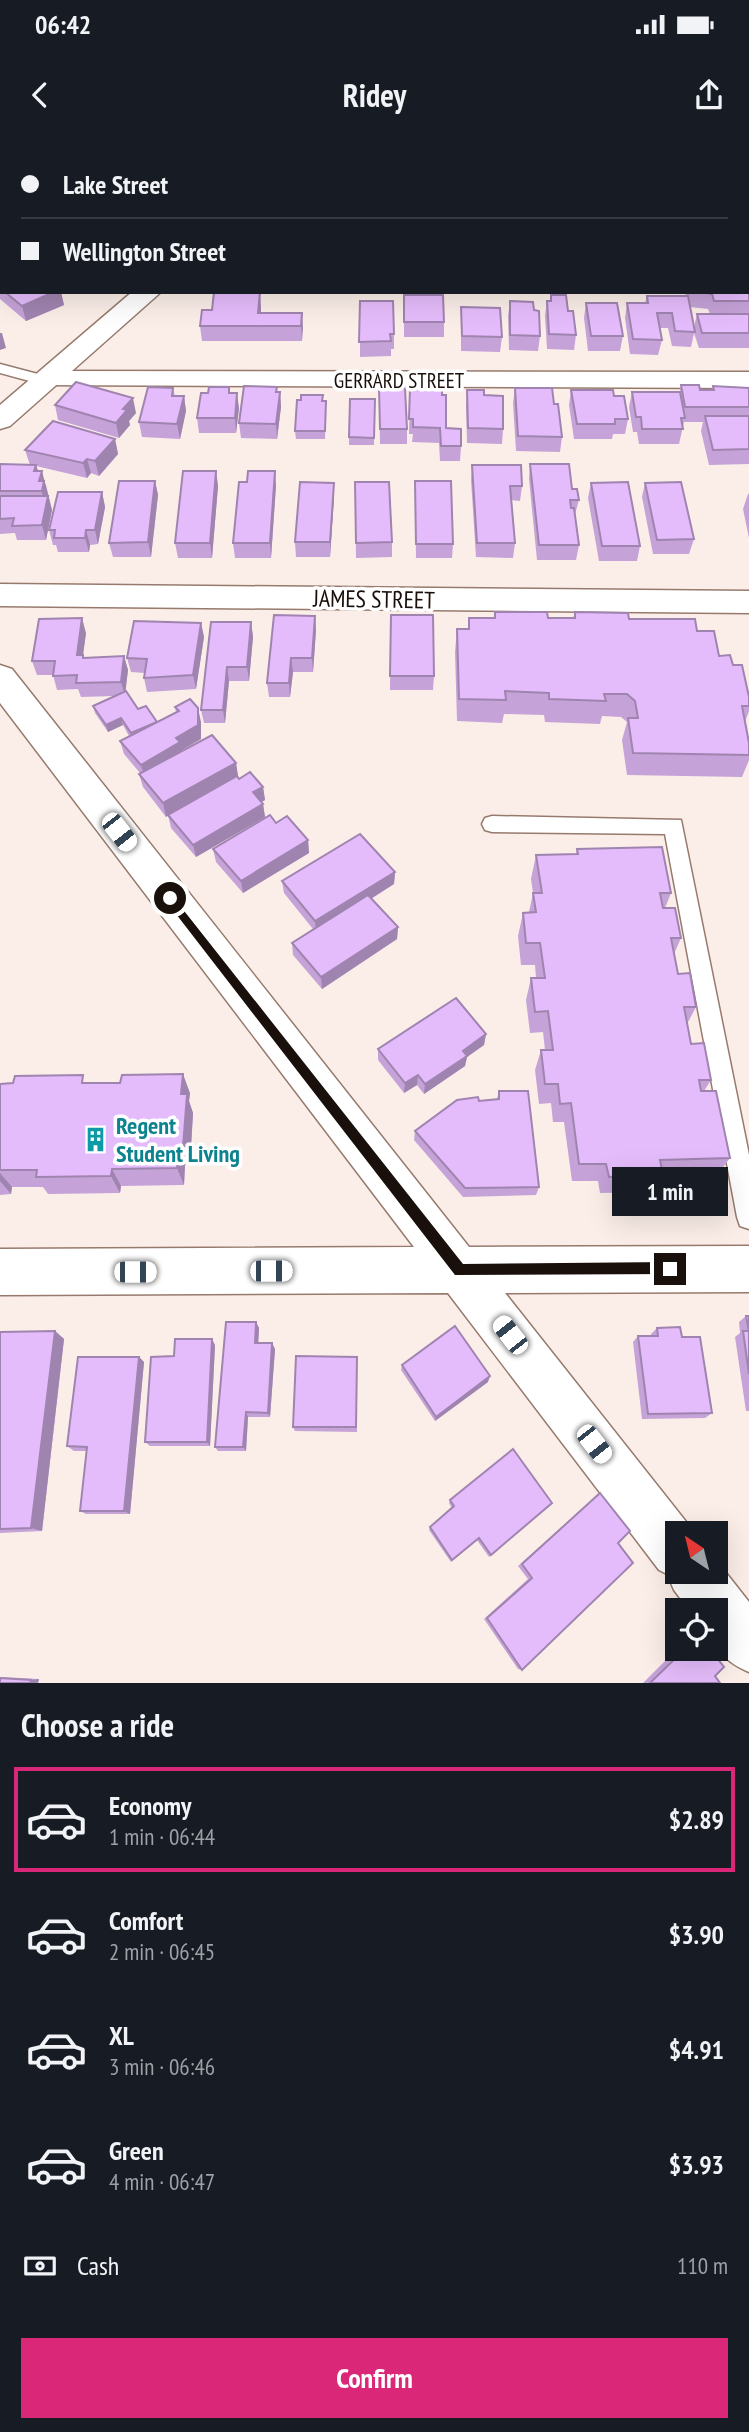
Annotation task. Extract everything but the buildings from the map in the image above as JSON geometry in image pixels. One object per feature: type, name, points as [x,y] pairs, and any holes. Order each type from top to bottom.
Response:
[{"type":"street","points":[[0,420],[146,294]]},
{"type":"street","name":"GERRARD STREET","points":[[49,380],[749,380]]},
{"type":"street","name":"JAMES STREET","points":[[0,595],[749,602]]},
{"type":"street","points":[[0,678],[665,1536]]},
{"type":"street","points":[[0,1272],[749,1269]]},
{"type":"street","points":[[701,1584],[749,1645]]},
{"type":"lane","points":[[0,368],[49,380]]},
{"type":"lane","points":[[492,824],[674,826],[749,1217]]},
{"type":"place","name":"Regent Student Living","points":[[96,1139]]},
{"type":"route","points":[[170,898],[460,1270],[670,1269]]}]
